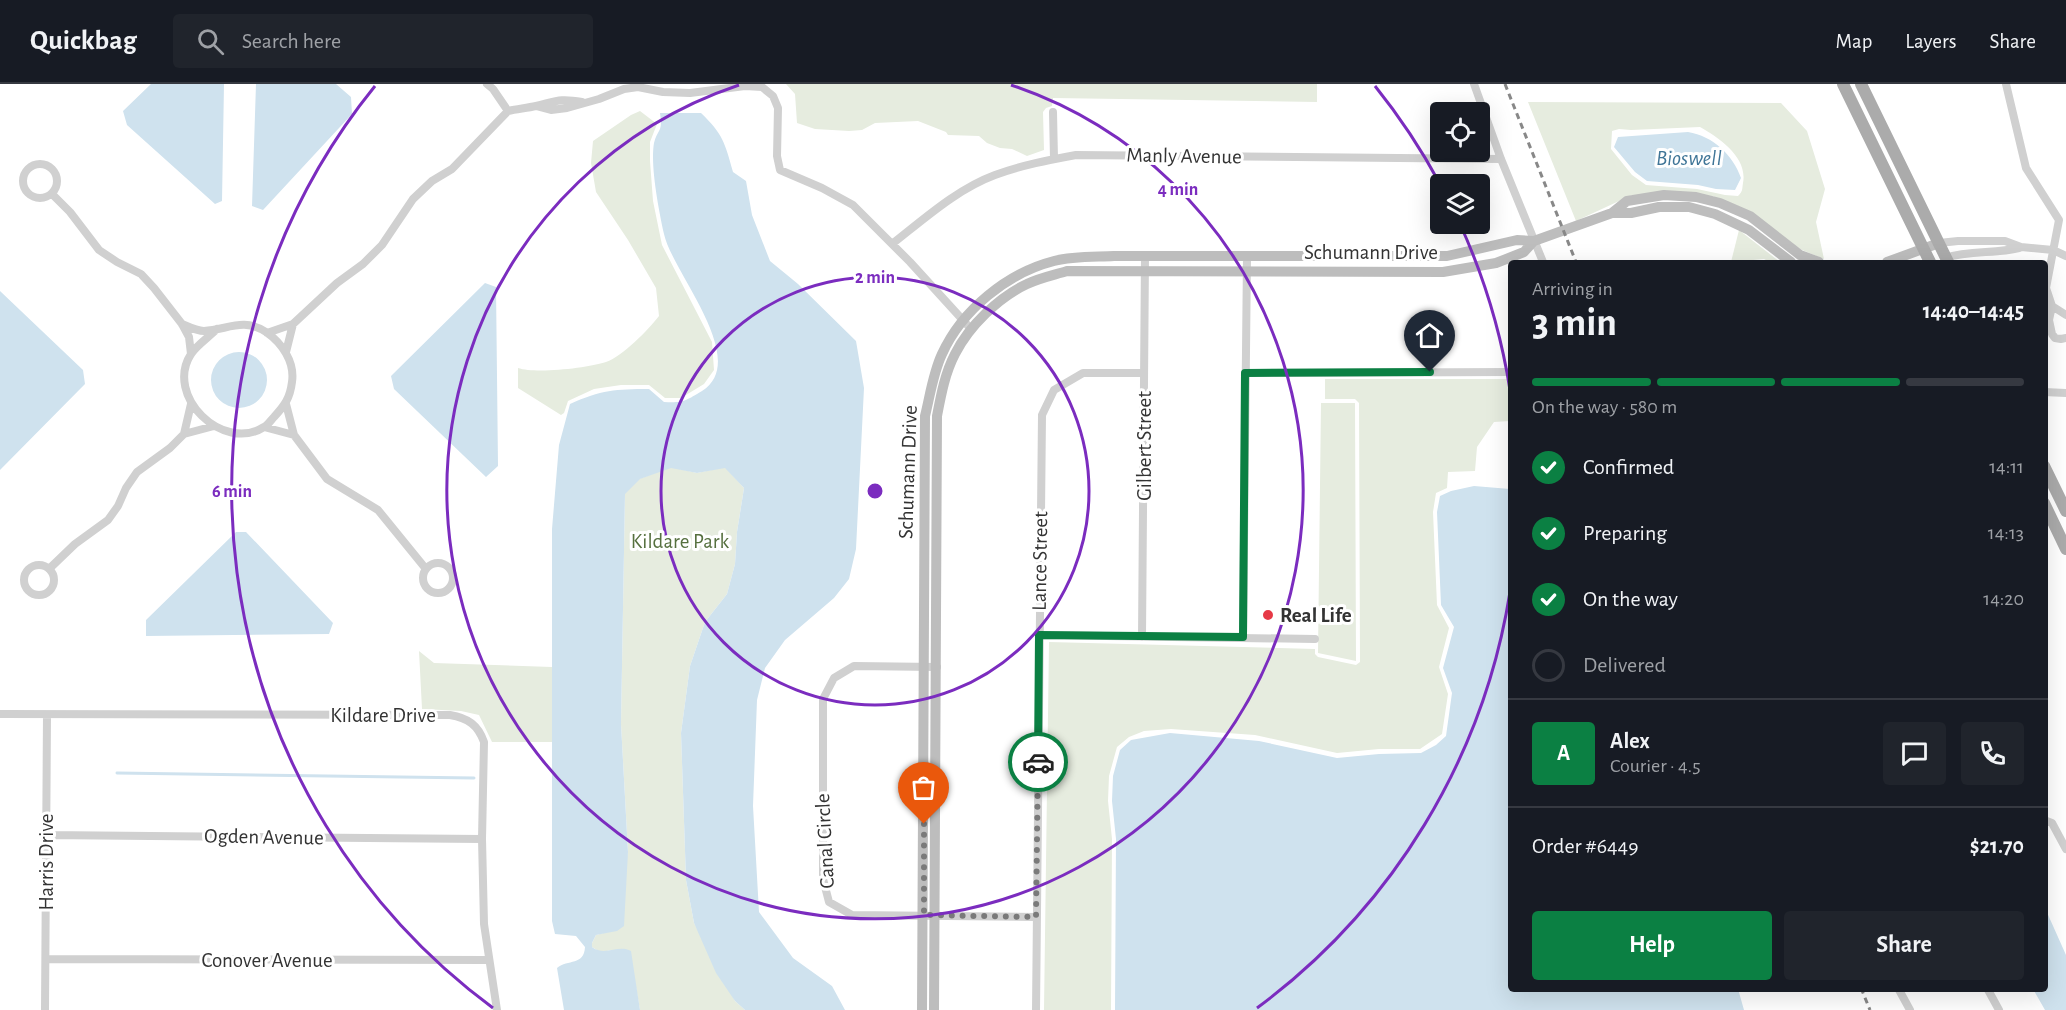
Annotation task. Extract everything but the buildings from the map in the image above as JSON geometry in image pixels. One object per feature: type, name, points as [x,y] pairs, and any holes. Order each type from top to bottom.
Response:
[{"type":"main road","points":[[1843,84],[1930,260]]},
{"type":"main road","points":[[1861,84],[1946,260]]},
{"type":"main road","points":[[2048,474],[2066,511]]},
{"type":"main road","points":[[2048,512],[2066,549]]},
{"type":"street","points":[[487,84],[508,111]]},
{"type":"street","points":[[1474,84],[1501,159],[1542,260]]},
{"type":"street","points":[[2006,84],[2026,168],[2059,220],[2048,277]]},
{"type":"street","points":[[267,333],[293,324],[382,244],[413,199],[432,181],[452,169],[508,111],[536,106],[551,110],[567,108],[624,89],[638,87],[690,93],[745,86],[762,87],[773,96],[778,108],[777,156],[780,170],[822,188],[853,205],[971,329]]},
{"type":"street","points":[[1053,112],[1054,159]]},
{"type":"street","name":"Manly Avenue","points":[[892,244],[951,199],[992,176],[1025,165],[1076,155],[1501,159]]},
{"type":"street","points":[[44,164],[55,172],[58,183],[52,194],[44,199],[38,199],[27,193],[23,177],[30,167],[44,164]]},
{"type":"street","points":[[52,194],[75,218],[99,250],[141,274],[182,324],[189,337],[191,354]]},
{"type":"street","name":"Schumann Drive","points":[[934,1010],[929,916],[925,667],[925,416],[942,354],[962,320],[992,292],[1033,267],[1056,260],[1075,258],[1443,256],[1517,240],[1534,241],[1612,213],[1627,201],[1664,195],[1696,197],[1749,216],[1800,255],[1814,260]]},
{"type":"street","name":"Schumann Drive","points":[[1612,213],[1631,213],[1659,207],[1689,207],[1715,214],[1749,230],[1788,260]]},
{"type":"street","name":"Schumann Drive","points":[[922,1010],[929,916],[937,667],[937,416],[943,384],[955,354],[971,329],[1001,301],[1027,283],[1067,271],[1443,272],[1496,263],[1524,252],[1534,241]]},
{"type":"street","points":[[1893,260],[1939,243],[1958,241],[2005,241],[2021,247],[2053,250],[2066,256]]},
{"type":"street","points":[[1946,260],[1980,251],[2006,251],[2021,247]]},
{"type":"street","name":"Gilbert Street","points":[[1142,637],[1145,256]]},
{"type":"street","points":[[1243,637],[1247,256]]},
{"type":"street","points":[[1346,256],[1347,272]]},
{"type":"street","points":[[1443,256],[1443,272]]},
{"type":"street","points":[[2048,294],[2052,306],[2049,320],[2052,334],[2055,338],[2066,338]]},
{"type":"street","points":[[2052,306],[2066,315]]},
{"type":"street","points":[[182,324],[201,331],[236,324],[253,326],[267,333],[285,352],[290,359],[293,376],[291,393],[286,404],[264,427],[243,434],[229,433],[214,426],[191,404],[185,389],[184,370],[191,354],[217,329]]},
{"type":"street","points":[[285,352],[293,324]]},
{"type":"street","points":[[1245,373],[1508,372]]},
{"type":"street","name":"Lance Street","points":[[1036,1010],[1042,415],[1054,390],[1083,373],[1144,373]]},
{"type":"street","points":[[2048,392],[2066,393]]},
{"type":"street","points":[[184,434],[191,404]]},
{"type":"street","points":[[286,404],[294,435],[327,479],[378,510],[426,569]]},
{"type":"street","points":[[49,569],[75,544],[108,520],[137,471],[170,448],[184,434],[214,426]]},
{"type":"street","points":[[264,427],[294,435]]},
{"type":"street","points":[[435,564],[447,566],[453,577],[450,589],[439,594],[431,592],[423,579],[426,569],[435,564]]},
{"type":"street","points":[[39,565],[49,569],[54,578],[52,589],[40,596],[28,591],[24,583],[28,570],[39,565]]},
{"type":"street","points":[[1039,635],[1315,639]]},
{"type":"street","name":"Canal Circle","points":[[937,667],[854,666],[834,678],[823,699],[823,879],[829,902],[852,915],[1036,917]]},
{"type":"street","name":"Kildare Drive","points":[[0,714],[450,715],[464,718],[477,727],[484,741],[482,839],[484,924],[497,1010]]},
{"type":"street","name":"Harris Drive","points":[[45,1010],[47,715]]},
{"type":"street","points":[[2048,822],[2052,823],[2066,849]]},
{"type":"street","name":"Ogden Avenue","points":[[46,834],[482,839]]},
{"type":"street","name":"Conover Avenue","points":[[46,959],[489,960]]},
{"type":"street","points":[[1900,992],[1910,1010]]},
{"type":"street","points":[[1989,992],[1999,1010]]},
{"type":"green space","points":[[786,84],[1317,84],[1317,102],[1053,98],[1052,106],[1043,112],[1044,150],[1027,156],[1012,149],[1000,148],[987,143],[979,136],[948,135],[946,132],[918,121],[875,123],[862,130],[815,129],[797,123],[795,94]]},
{"type":"green space","points":[[1528,102],[1781,103],[1807,131],[1825,189],[1816,222],[1824,259],[1802,250],[1713,196],[1632,195],[1576,221]],"holes":[[[1700,127],[1724,143],[1741,165],[1743,183],[1742,191],[1738,196],[1697,189],[1646,185],[1632,175],[1611,149],[1612,131],[1619,129]]]},
{"type":"green space","points":[[640,111],[657,124],[650,142],[650,161],[653,201],[662,245],[712,342],[714,370],[704,384],[681,398],[665,398],[649,385],[621,385],[594,389],[568,401],[561,415],[518,388],[518,368],[562,370],[606,362],[613,359],[642,335],[659,316],[656,288],[596,192],[591,163],[593,141]]},
{"type":"green space","points":[[1739,230],[1777,260],[1764,259],[1732,260]]},
{"type":"green space","points":[[1325,379],[1508,379],[1508,421],[1494,422],[1477,447],[1475,471],[1448,472],[1447,488],[1436,493],[1433,512],[1437,605],[1449,628],[1439,667],[1448,694],[1442,734],[1420,749],[1379,749],[1337,753],[1255,735],[1171,729],[1144,731],[1129,737],[1117,747],[1109,776],[1108,801],[1112,839],[1111,1010],[1044,1010],[1049,642],[1315,649],[1318,657],[1356,665],[1360,662],[1359,403],[1355,399],[1325,399]]},
{"type":"green space","points":[[1321,403],[1355,403],[1356,661],[1318,653]]},
{"type":"green space","name":"Kildare Park","points":[[671,467],[697,473],[725,467],[744,488],[735,564],[727,594],[705,622],[690,666],[681,733],[686,880],[694,923],[735,1001],[745,1010],[640,1010],[634,976],[613,950],[600,952],[592,947],[596,935],[607,932],[628,852],[621,724],[625,493],[639,479]]},
{"type":"green space","points":[[419,651],[434,663],[552,667],[552,742],[492,742],[479,715],[461,711],[422,709]]},
{"type":"water","points":[[151,84],[224,84],[222,201],[215,204],[127,125],[123,111]]},
{"type":"water","points":[[256,84],[336,84],[351,97],[352,114],[263,210],[252,206]]},
{"type":"water","points":[[660,113],[701,113],[714,127],[725,146],[733,172],[746,181],[752,215],[770,261],[798,284],[856,341],[864,388],[856,549],[849,579],[834,598],[785,640],[765,668],[757,700],[753,806],[759,912],[793,958],[832,986],[845,1010],[745,1010],[735,1001],[716,973],[694,923],[686,880],[681,733],[690,666],[705,622],[727,594],[735,564],[744,488],[725,468],[697,473],[671,468],[640,479],[625,494],[621,724],[628,852],[624,926],[617,931],[596,935],[592,943],[592,947],[597,950],[626,949],[631,951],[640,1010],[564,1010],[557,968],[579,960],[585,947],[576,936],[555,934],[552,921],[552,529],[559,445],[570,404],[600,393],[627,389],[649,389],[664,402],[684,401],[702,391],[715,377],[718,359],[714,338],[664,234],[653,164],[654,143],[660,127]]},
{"type":"water","name":"Bioswell","points":[[1688,132],[1714,142],[1727,154],[1741,178],[1735,190],[1647,181],[1635,172],[1614,147],[1618,137]]},
{"type":"water","points":[[485,283],[496,287],[498,466],[486,477],[394,389],[391,376]]},
{"type":"water","points":[[0,291],[83,370],[85,384],[0,470]]},
{"type":"water","points":[[233,352],[245,352],[255,356],[263,364],[267,380],[263,396],[255,404],[245,408],[233,408],[223,404],[215,396],[211,386],[211,374],[215,364],[223,356]]},
{"type":"water","points":[[1474,486],[1508,489],[1508,992],[1739,992],[1744,1010],[1115,1010],[1116,839],[1112,801],[1113,776],[1120,750],[1131,740],[1170,733],[1259,741],[1337,758],[1421,753],[1436,745],[1446,736],[1452,693],[1443,668],[1454,627],[1441,605],[1437,512],[1440,496]]},
{"type":"water","points":[[236,532],[246,532],[333,623],[329,634],[146,636],[146,620]]},
{"type":"water","points":[[2048,915],[2066,955],[2066,1010],[2045,1010],[2035,992],[2048,992]]},
{"type":"waterway","points":[[117,773],[474,778]]},
{"type":"railway","points":[[1505,84],[1575,260]]},
{"type":"railway","points":[[1863,992],[1870,1010]]},
{"type":"way so far","points":[[924,824],[924,915],[1036,917],[1038,762]]},
{"type":"place","name":"Real Life","points":[[1268,615]]},
{"type":"route","points":[[1038,762],[1039,635],[1243,637],[1245,373],[1430,372]]}]
